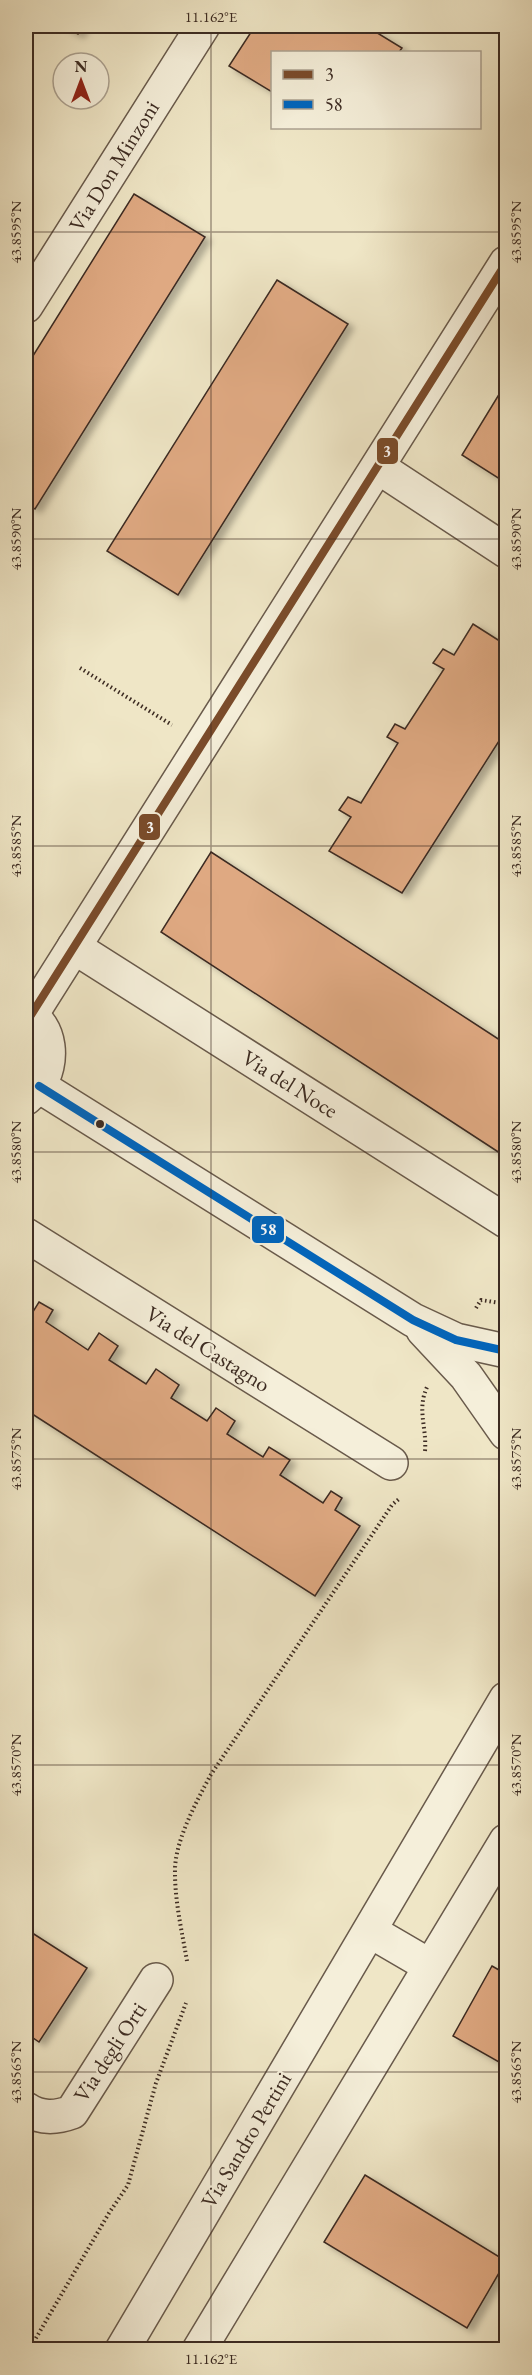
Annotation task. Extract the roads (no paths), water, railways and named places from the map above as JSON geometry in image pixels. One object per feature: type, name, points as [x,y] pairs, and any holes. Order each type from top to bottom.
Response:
[{"type":"street","name":"Via Don Minzoni","points":[[26,306],[203,26]]},
{"type":"street","points":[[507,264],[74,947],[28,1014],[40,1026],[49,1050],[48,1065],[32,1092],[413,1320],[456,1340],[507,1352]]},
{"type":"street","points":[[378,467],[507,551]]},
{"type":"street","name":"Via del Noce","points":[[74,947],[507,1221]]},
{"type":"street","name":"Via del Castagno","points":[[26,1235],[391,1463]]},
{"type":"street","points":[[413,1320],[466,1376],[507,1433]]},
{"type":"street","name":"Via Sandro Pertini","points":[[122,2349],[507,1699]]},
{"type":"street","points":[[199,2349],[507,1841]]},
{"type":"street","points":[[370,1931],[430,1966]]},
{"type":"street","name":"Via degli Orti","points":[[26,2109],[32,2114],[56,2118],[72,2112],[156,1980]]}]
